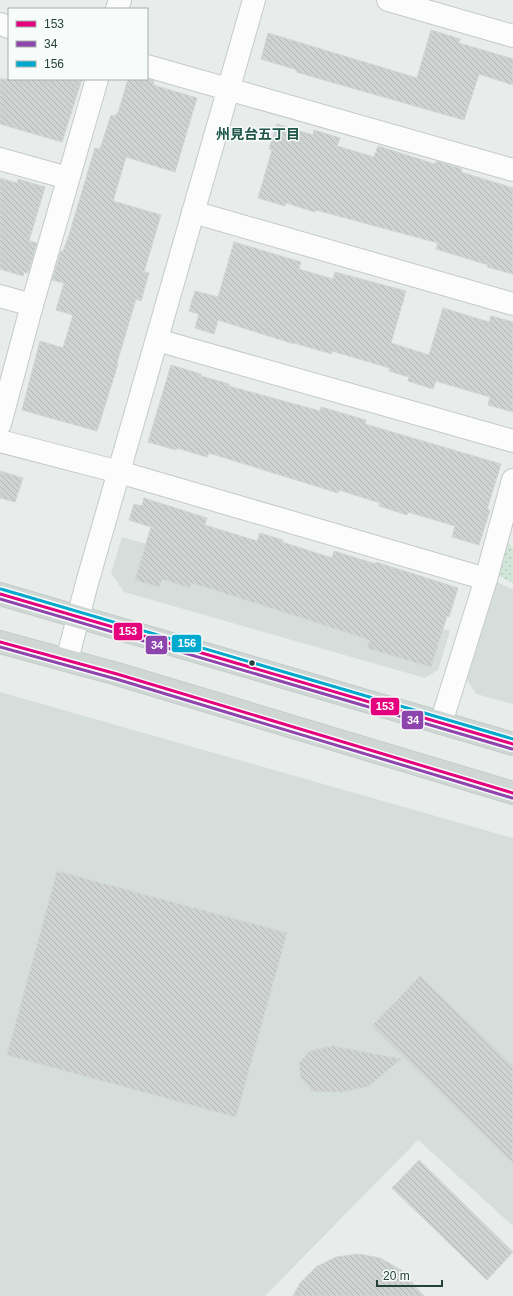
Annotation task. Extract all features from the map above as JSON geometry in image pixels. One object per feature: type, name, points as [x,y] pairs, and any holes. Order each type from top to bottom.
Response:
[{"type":"main road","points":[[0,594],[513,744]]},
{"type":"main road","points":[[0,642],[67,660],[513,793]]},
{"type":"street","points":[[67,660],[119,472],[254,0]]},
{"type":"street","points":[[388,0],[513,36]]},
{"type":"street","points":[[148,66],[513,170]]},
{"type":"street","points":[[0,424],[32,305],[97,80]]},
{"type":"street","points":[[0,159],[68,178]]},
{"type":"street","points":[[193,212],[513,304]]},
{"type":"street","points":[[0,296],[32,305]]},
{"type":"street","points":[[157,340],[513,441]]},
{"type":"street","points":[[0,442],[119,472],[486,579]]},
{"type":"street","points":[[441,723],[486,579],[513,480]]},
{"type":"shaded area","points":[[122,537],[450,631],[438,670],[425,678],[124,592],[111,573]]},
{"type":"shaded area","points":[[497,582],[513,590],[513,704],[476,694],[467,680]]},
{"type":"shaded area","points":[[0,692],[513,838],[513,1226],[418,1140],[265,1296],[0,1296]]},
{"type":"green space","points":[[508,542],[513,549],[513,583],[497,575]]},
{"type":"building","points":[[431,30],[460,39],[459,43],[513,59],[513,85],[479,74],[464,120],[296,72],[297,70],[261,59],[268,33],[417,78]]},
{"type":"building","points":[[0,79],[82,80],[62,142],[0,124]]},
{"type":"building","points":[[148,79],[154,81],[153,85],[197,98],[175,172],[126,157],[113,201],[161,215],[144,272],[149,273],[141,301],[136,299],[97,431],[22,410],[40,341],[63,348],[73,315],[56,310],[64,283],[52,280],[61,251],[63,251],[69,235],[95,148],[100,149],[111,115],[115,116],[118,113],[128,80]]},
{"type":"building","points":[[277,124],[313,135],[314,130],[340,138],[337,146],[374,157],[378,146],[435,164],[436,161],[462,169],[461,172],[513,188],[513,274],[487,267],[488,265],[436,249],[438,243],[316,210],[315,212],[286,203],[285,206],[258,198],[272,150],[269,149]]},
{"type":"building","points":[[0,178],[17,183],[18,179],[45,187],[29,241],[37,243],[28,273],[24,272],[23,276],[0,269]]},
{"type":"building","points":[[234,242],[301,262],[299,269],[333,279],[335,272],[406,291],[391,343],[429,355],[443,308],[489,322],[491,316],[513,322],[513,412],[488,405],[490,397],[436,381],[433,389],[408,381],[409,377],[389,371],[390,368],[332,351],[332,354],[294,344],[218,320],[214,334],[195,328],[199,314],[189,311],[195,291],[218,297]]},
{"type":"building","points":[[171,365],[229,384],[229,386],[320,411],[321,407],[366,420],[365,424],[501,464],[487,509],[490,510],[479,545],[452,537],[455,526],[408,512],[407,515],[379,506],[380,503],[339,490],[338,493],[209,453],[207,457],[177,448],[176,450],[148,442]]},
{"type":"building","points":[[0,471],[23,478],[15,502],[0,498]]},
{"type":"building","points":[[144,498],[207,518],[205,525],[257,541],[260,533],[283,540],[282,542],[332,558],[334,551],[376,564],[376,562],[458,588],[449,617],[447,616],[431,667],[367,648],[370,640],[212,589],[191,583],[190,588],[162,579],[159,587],[135,580],[151,527],[129,520],[134,504],[142,506]]},
{"type":"building","points":[[57,871],[287,933],[236,1117],[7,1055]]},
{"type":"building","points":[[420,976],[513,1066],[513,1163],[372,1026]]},
{"type":"building","points":[[333,1046],[401,1059],[369,1086],[341,1092],[312,1091],[301,1078],[299,1063],[310,1051]]},
{"type":"building","points":[[419,1160],[513,1252],[487,1280],[392,1188]]},
{"type":"building","points":[[358,1254],[380,1258],[401,1270],[424,1296],[293,1296],[300,1283],[316,1267],[336,1257]]},
{"type":"transit line","name":"156","points":[[1,589],[513,739]]},
{"type":"transit line","name":"153","points":[[0,594],[513,744]]},
{"type":"transit line","name":"34","points":[[0,599],[512,749]]},
{"type":"transit line","name":"153","points":[[0,642],[117,674],[513,793]]},
{"type":"transit line","name":"34","points":[[0,647],[116,679],[512,798]]},
{"type":"district","name":"州見台五丁目","points":[[258,134]]}]
